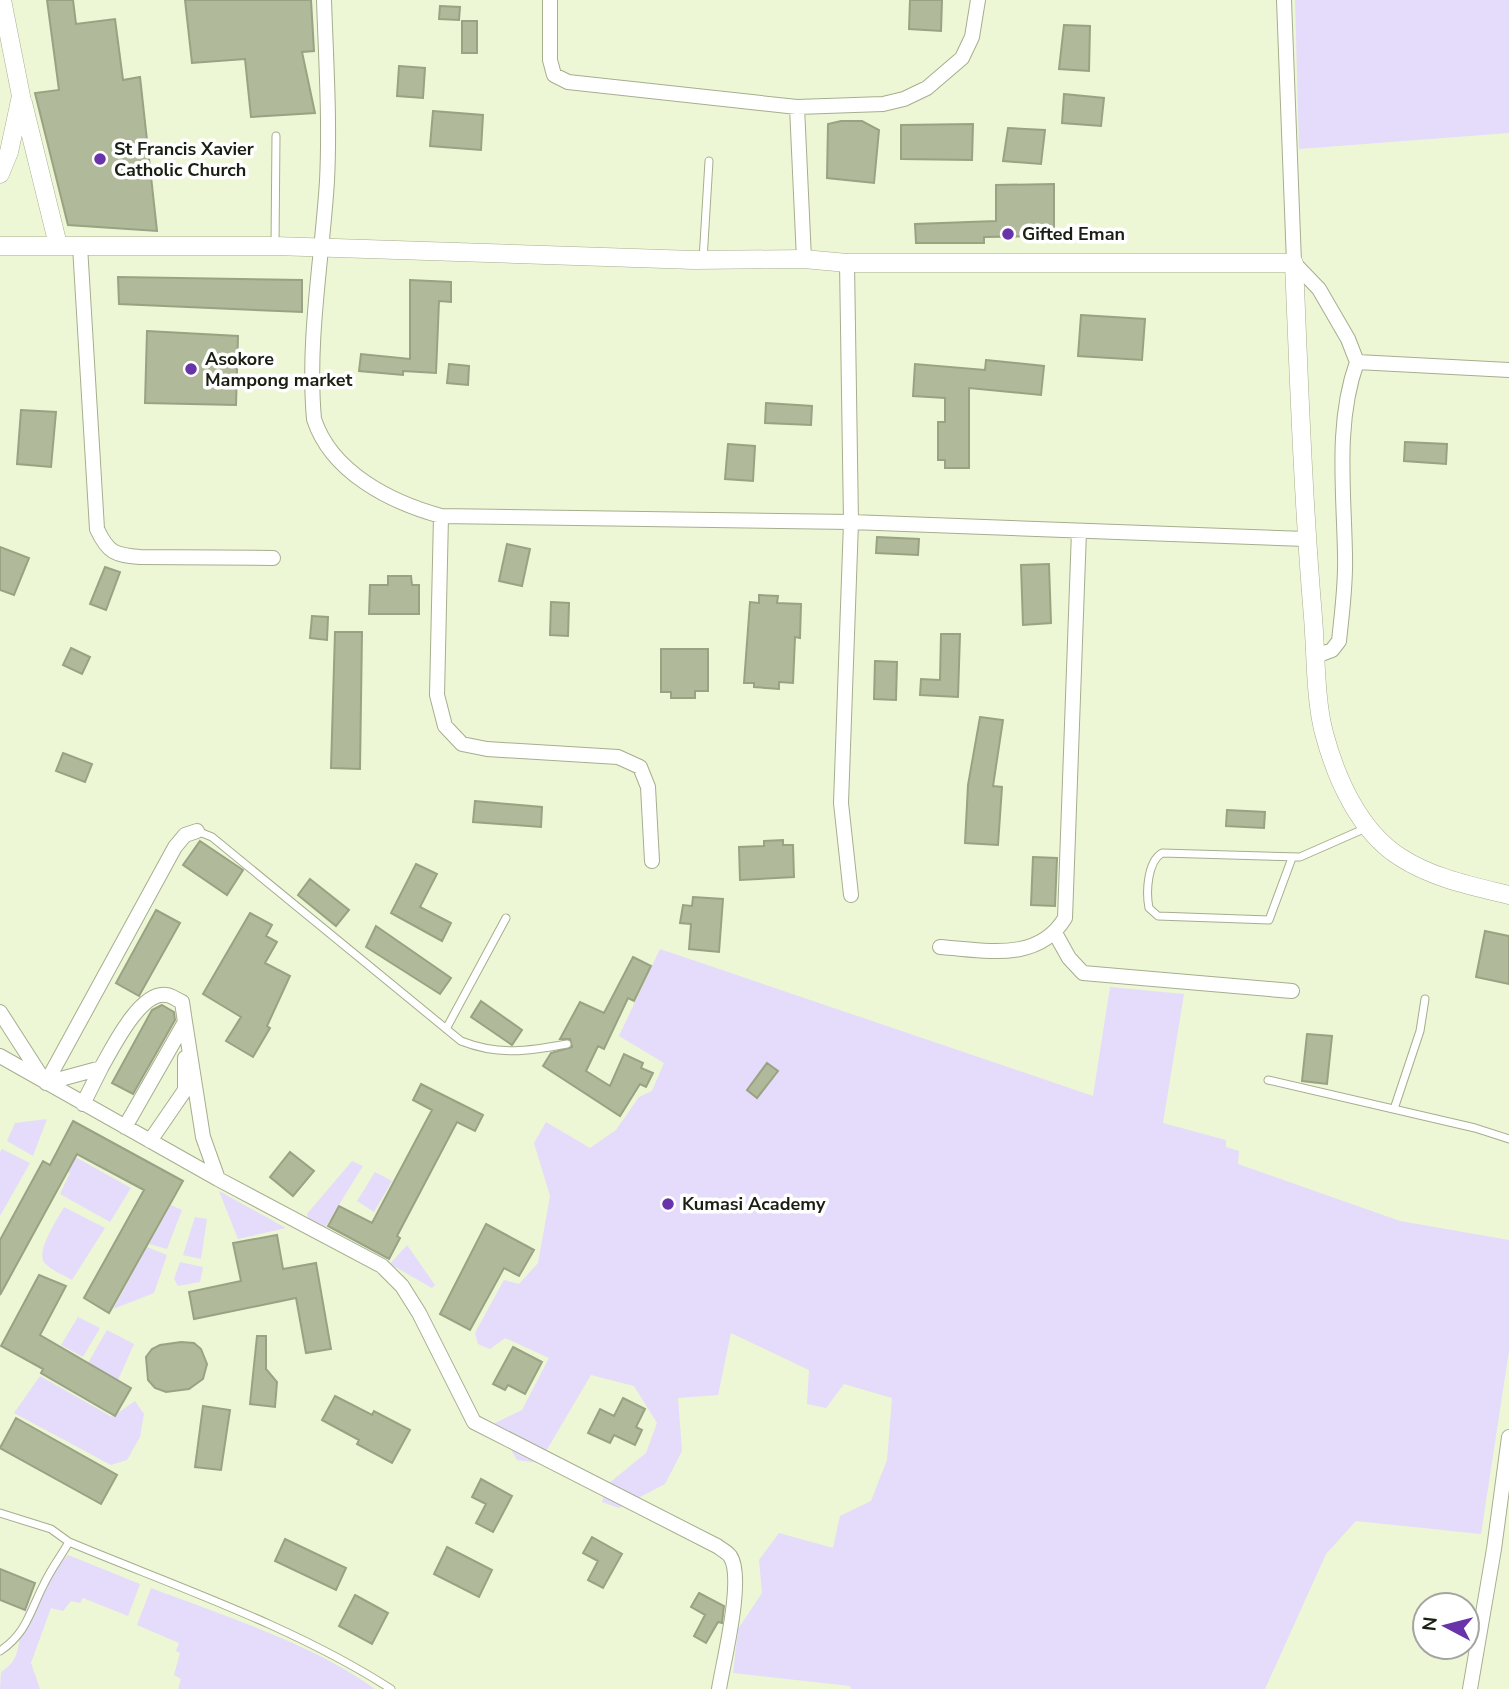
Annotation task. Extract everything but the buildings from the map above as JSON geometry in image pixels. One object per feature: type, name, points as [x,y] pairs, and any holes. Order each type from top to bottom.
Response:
[{"type":"street","points":[[2,0],[21,96],[58,245]]},
{"type":"street","points":[[324,0],[328,140],[325,211],[319,247],[312,398],[314,419],[320,438],[338,458],[382,495],[407,507],[440,516],[851,522],[1306,539]]},
{"type":"street","points":[[551,0],[550,60],[554,75],[568,82],[797,107],[883,104],[904,99],[927,88],[962,58],[972,37],[978,0]]},
{"type":"street","points":[[1284,0],[1306,539],[1323,730],[1350,802],[1369,827],[1398,857],[1445,879],[1509,895]]},
{"type":"street","points":[[0,174],[9,152],[21,96]]},
{"type":"street","points":[[797,107],[804,259]]},
{"type":"street","points":[[0,246],[275,246],[703,260],[804,259],[847,263],[1294,263],[1319,289],[1348,339],[1357,362],[1350,380],[1342,441],[1345,557],[1339,641],[1332,650],[1316,656]]},
{"type":"street","points":[[80,246],[97,529],[105,546],[120,555],[141,557],[273,558]]},
{"type":"street","points":[[847,263],[851,522],[841,803],[851,895]]},
{"type":"street","points":[[1357,362],[1509,370]]},
{"type":"street","points":[[440,516],[437,695],[445,726],[462,744],[487,749],[618,757],[640,766],[648,787],[652,860]]},
{"type":"street","points":[[940,947],[1002,951],[1026,948],[1043,943],[1055,933],[1065,918],[1079,531]]},
{"type":"street","points":[[46,1083],[175,847],[185,835],[197,831]]},
{"type":"street","points":[[1055,933],[1069,958],[1083,973],[1292,991]]},
{"type":"street","points":[[83,1104],[128,1022],[153,997],[166,995],[182,1002],[203,1137],[218,1179]]},
{"type":"street","points":[[0,1012],[46,1083]]},
{"type":"street","points":[[125,1127],[185,1021]]},
{"type":"street","points":[[150,1141],[185,1090],[185,1021]]},
{"type":"street","points":[[0,1056],[218,1179],[382,1266],[402,1286],[419,1313],[474,1422],[717,1546],[730,1556],[733,1565],[733,1618],[719,1689]]},
{"type":"street","points":[[46,1083],[101,1068]]},
{"type":"street","points":[[1470,1689],[1494,1549],[1509,1437]]},
{"type":"lane","points":[[275,246],[276,136]]},
{"type":"lane","points":[[703,260],[709,160]]},
{"type":"lane","points":[[1292,858],[1269,920],[1158,916],[1149,908],[1151,868],[1155,858],[1162,853],[1292,858],[1310,854],[1369,827]]},
{"type":"lane","points":[[197,831],[212,837],[461,1041],[481,1049],[522,1053],[568,1044]]},
{"type":"lane","points":[[446,1029],[506,918]]},
{"type":"lane","points":[[1394,1109],[1420,1031],[1425,999]]},
{"type":"lane","points":[[1268,1080],[1509,1139]]},
{"type":"lane","points":[[0,1513],[51,1530],[69,1542],[347,1661],[391,1689]]},
{"type":"lane","points":[[0,1651],[15,1641],[28,1623],[43,1585],[69,1542]]},
{"type":"shaded area","points":[[1295,0],[1509,0],[1509,133],[1299,149]]},
{"type":"shaded area","points":[[660,949],[1093,1096],[1110,987],[1184,994],[1163,1123],[1226,1140],[1226,1147],[1239,1151],[1238,1164],[1400,1221],[1509,1240],[1509,1351],[1481,1534],[1356,1521],[1326,1554],[1265,1689],[851,1689],[850,1686],[733,1673],[738,1629],[762,1593],[759,1560],[779,1533],[833,1548],[840,1516],[871,1501],[887,1460],[892,1398],[844,1384],[826,1408],[807,1404],[809,1370],[731,1333],[718,1395],[678,1398],[682,1451],[665,1484],[619,1508],[602,1502],[608,1484],[646,1453],[657,1423],[634,1386],[591,1375],[539,1463],[517,1460],[495,1423],[522,1410],[549,1358],[505,1338],[490,1349],[478,1344],[475,1333],[504,1280],[519,1284],[538,1263],[550,1196],[534,1143],[546,1122],[590,1148],[616,1130],[639,1097],[652,1091],[664,1063],[619,1036]]},
{"type":"shaded area","points":[[47,1119],[33,1156],[7,1141],[15,1123]]},
{"type":"shaded area","points":[[2,1149],[30,1163],[0,1216],[0,1152]]},
{"type":"shaded area","points":[[68,1153],[131,1188],[110,1222],[60,1194],[70,1173],[61,1168]]},
{"type":"shaded area","points":[[352,1161],[363,1166],[324,1229],[309,1221],[307,1214]]},
{"type":"shaded area","points":[[375,1172],[392,1181],[374,1212],[357,1201]]},
{"type":"shaded area","points":[[219,1191],[286,1228],[238,1239]]},
{"type":"shaded area","points":[[171,1205],[182,1210],[167,1249],[149,1244]]},
{"type":"shaded area","points":[[64,1207],[105,1228],[72,1280],[50,1267],[42,1257],[49,1234]]},
{"type":"shaded area","points":[[195,1217],[207,1219],[201,1259],[183,1255]]},
{"type":"shaded area","points":[[407,1245],[435,1285],[432,1288],[390,1264]]},
{"type":"shaded area","points":[[147,1247],[167,1255],[154,1293],[113,1309]]},
{"type":"shaded area","points":[[180,1262],[203,1267],[200,1282],[178,1286],[174,1279]]},
{"type":"shaded area","points":[[78,1317],[100,1328],[83,1357],[61,1345]]},
{"type":"shaded area","points":[[107,1330],[134,1344],[118,1380],[88,1363]]},
{"type":"shaded area","points":[[40,1376],[112,1417],[135,1401],[144,1414],[140,1437],[127,1460],[111,1465],[14,1413]]},
{"type":"shaded area","points":[[68,1555],[140,1584],[128,1616],[83,1598],[80,1603],[71,1601],[63,1611],[51,1608],[31,1663],[40,1689],[0,1689],[1,1672],[9,1666],[17,1653],[22,1622],[29,1604]]},
{"type":"shaded area","points":[[151,1588],[296,1644],[375,1689],[178,1689],[181,1679],[174,1675],[180,1653],[176,1651],[179,1643],[137,1625]]},
{"type":"place","name":"St Francis Xavier Catholic Church","points":[[100,159]]},
{"type":"place","name":"Gifted Eman","points":[[1008,234]]},
{"type":"place","name":"Asokore Mampong market","points":[[191,369]]},
{"type":"place","name":"Kumasi Academy","points":[[668,1204]]}]
